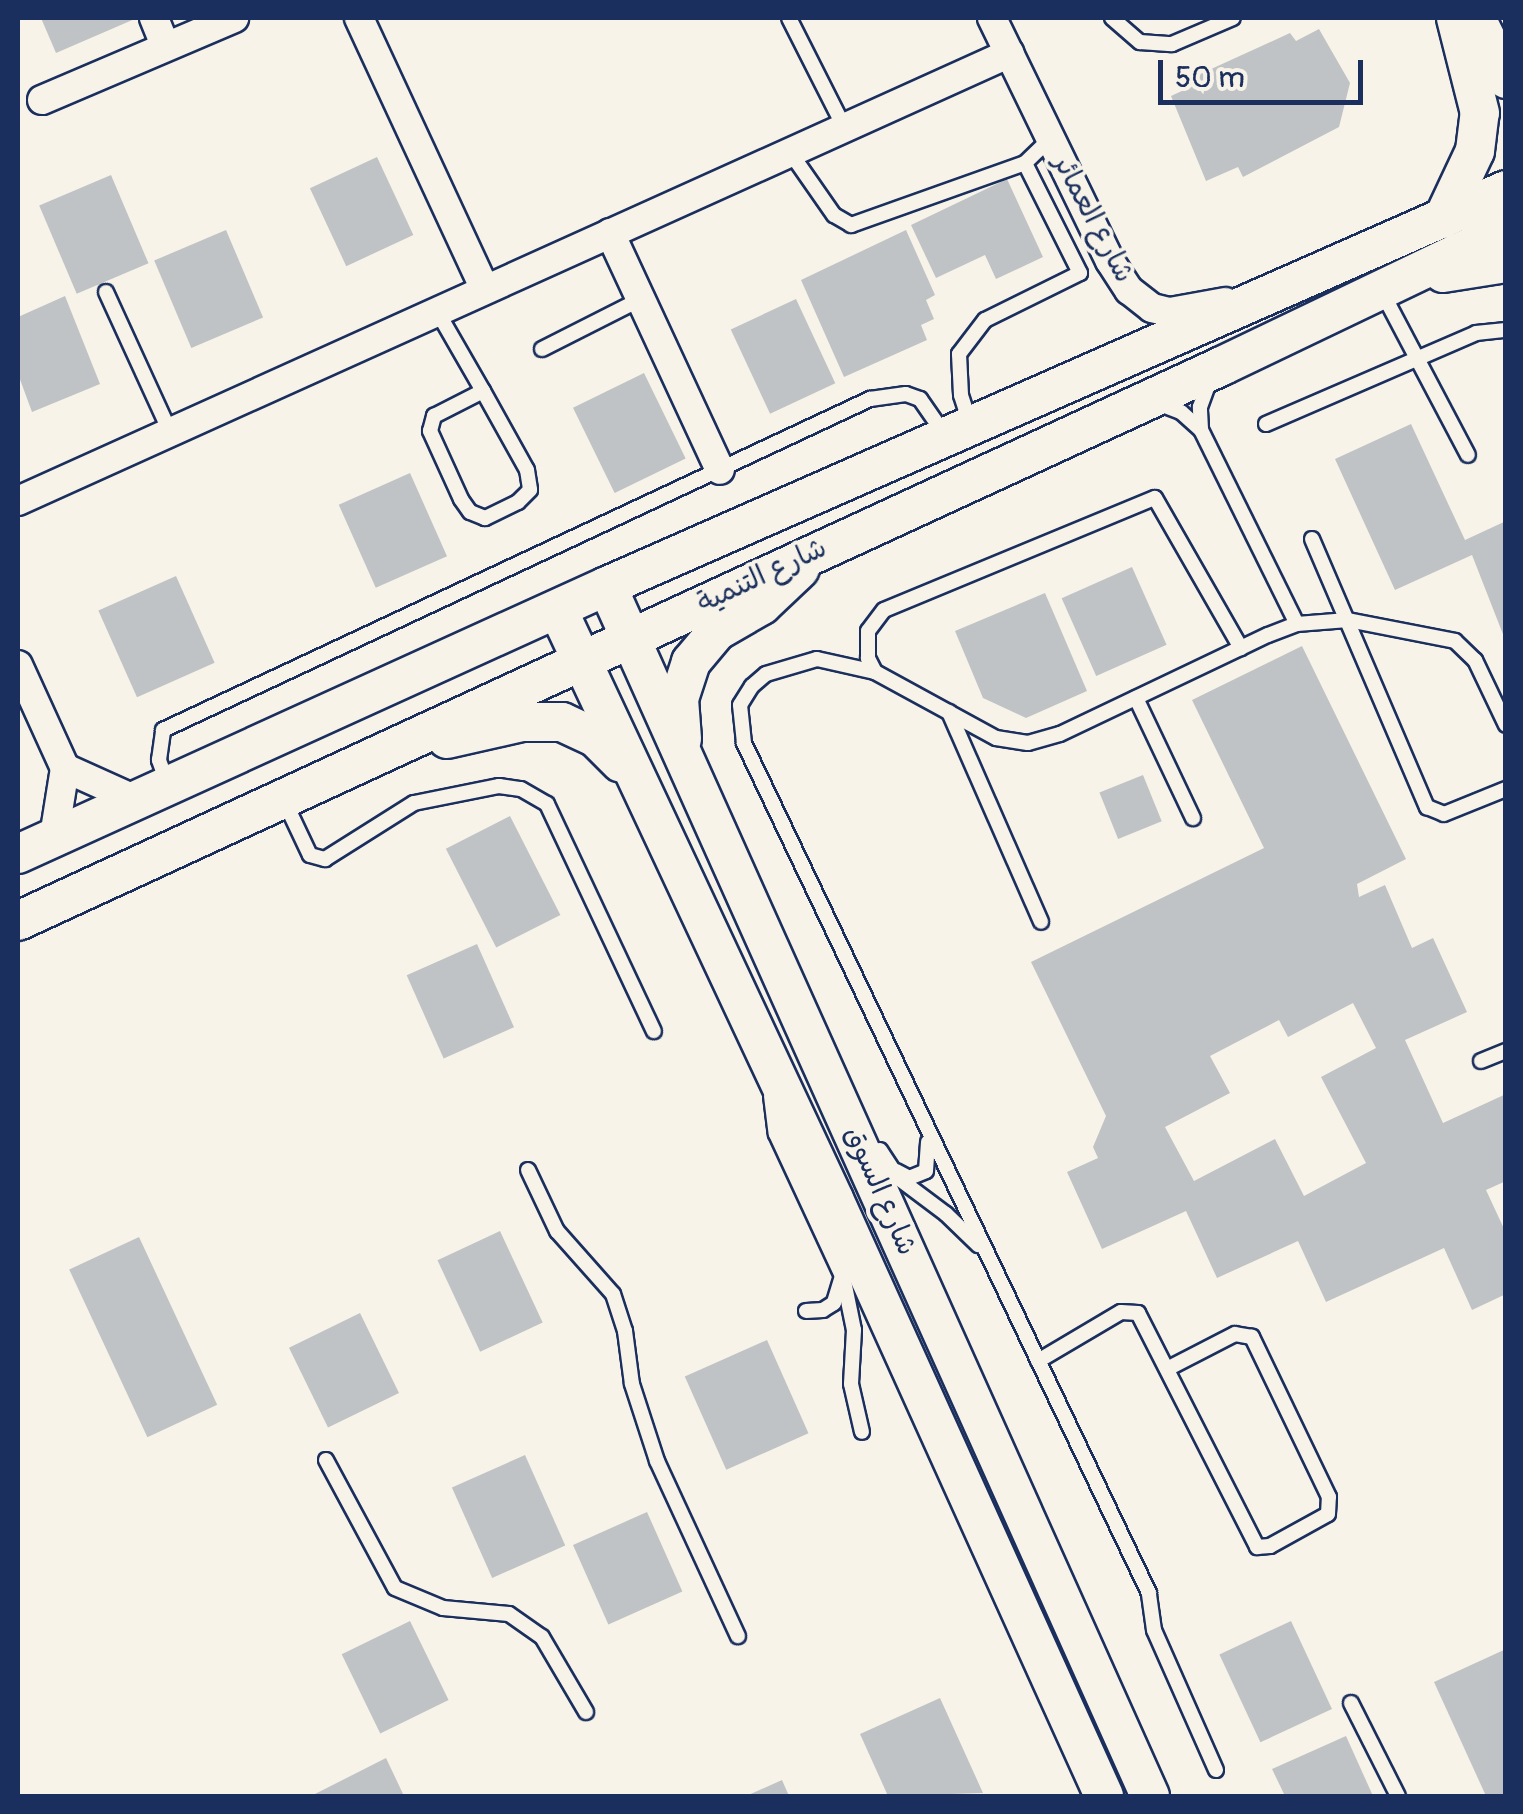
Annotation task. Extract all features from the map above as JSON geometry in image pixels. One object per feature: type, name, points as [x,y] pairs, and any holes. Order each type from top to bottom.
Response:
[{"type":"street","points":[[154,18],[166,46]]},
{"type":"street","points":[[42,100],[234,18]]},
{"type":"street","points":[[359,18],[485,289]]},
{"type":"street","name":"شارع العمائر","points":[[992,18],[1110,260],[1129,290],[1152,308],[1170,312],[1267,297]]},
{"type":"street","points":[[1443,219],[1475,151],[1480,113],[1456,18]]},
{"type":"street","points":[[1476,18],[1506,79]]},
{"type":"street","points":[[18,501],[1010,53]]},
{"type":"street","name":"شارع التنمية","points":[[18,854],[607,586],[1506,190]]},
{"type":"street","name":"شارع التنمية","points":[[18,921],[1222,366],[1506,230]]},
{"type":"street","points":[[610,232],[720,470]]},
{"type":"street","points":[[1415,274],[1506,263]]},
{"type":"street","points":[[686,762],[679,699],[691,662],[716,631],[781,589],[815,551]]},
{"type":"street","name":"شارع السوق","points":[[607,586],[1150,1796]]},
{"type":"street","name":"شارع السوق","points":[[558,610],[1104,1796]]},
{"type":"street","points":[[18,665],[26,706],[66,768],[152,793]]},
{"type":"street","points":[[415,736],[450,739],[522,722],[562,722],[596,738],[633,775]]},
{"type":"street","points":[[54,837],[66,768]]},
{"type":"lane","points":[[789,18],[844,127]]},
{"type":"lane","points":[[1112,18],[1140,42],[1172,44],[1234,18]]},
{"type":"lane","points":[[790,152],[834,215],[851,225],[1025,163],[1051,138]]},
{"type":"lane","points":[[1025,163],[1080,274]]},
{"type":"lane","points":[[959,434],[959,354],[985,320],[1110,260]]},
{"type":"lane","points":[[1381,291],[1468,455]]},
{"type":"lane","points":[[106,292],[170,432]]},
{"type":"lane","points":[[542,349],[641,298]]},
{"type":"lane","points":[[437,311],[483,391],[527,470],[530,490],[518,502],[485,518],[470,512],[430,430],[434,416],[483,391]]},
{"type":"lane","points":[[1266,424],[1476,333],[1506,330]]},
{"type":"lane","points":[[1201,430],[1203,395],[1222,366]]},
{"type":"lane","points":[[152,793],[164,730],[890,394],[920,399],[959,434]]},
{"type":"lane","points":[[1142,402],[1168,406],[1201,430],[1297,624]]},
{"type":"lane","points":[[875,672],[868,658],[868,632],[884,610],[1154,498],[1241,648]]},
{"type":"lane","points":[[1312,538],[1427,808],[1444,814],[1506,789]]},
{"type":"lane","points":[[1216,1770],[1154,1630],[1149,1594],[744,743],[740,705],[752,686],[766,674],[817,659],[875,672],[996,738],[1028,743],[1060,734],[1297,624],[1348,620],[1455,641],[1475,660],[1506,725]]},
{"type":"lane","points":[[1136,698],[1193,818]]},
{"type":"lane","points":[[949,712],[1041,922]]},
{"type":"lane","points":[[283,798],[310,854],[326,858],[414,803],[499,786],[520,789],[548,804],[654,1031]]},
{"type":"lane","points":[[812,1040],[856,1099]]},
{"type":"lane","points":[[1481,1061],[1506,1051]]},
{"type":"lane","points":[[768,1060],[776,1134],[852,1304],[851,1384],[862,1432]]},
{"type":"lane","points":[[884,1160],[909,1178],[926,1171],[930,1151],[922,1118]]},
{"type":"lane","points":[[870,1127],[884,1160],[898,1178],[968,1234],[990,1262]]},
{"type":"lane","points":[[528,1170],[558,1230],[613,1294],[625,1331],[632,1384],[657,1461],[738,1636]]},
{"type":"lane","points":[[806,1312],[823,1310],[834,1303],[841,1293],[842,1276]]},
{"type":"lane","points":[[1038,1361],[1121,1312],[1138,1313],[1258,1547],[1270,1546],[1328,1514],[1328,1497],[1252,1337],[1235,1334],[1168,1369]]},
{"type":"lane","points":[[326,1460],[395,1588],[443,1608],[509,1614],[542,1637],[586,1712]]},
{"type":"lane","points":[[1352,1703],[1398,1796]]},
{"type":"building","points":[[41,18],[137,18],[56,53]]},
{"type":"building","points":[[1319,29],[1350,83],[1339,127],[1243,177],[1238,167],[1206,181],[1171,96],[1197,84],[1198,75],[1290,33],[1296,41]]},
{"type":"building","points":[[377,157],[413,235],[346,266],[310,188]]},
{"type":"building","points":[[111,175],[149,263],[77,294],[39,205]]},
{"type":"building","points":[[1007,179],[1043,257],[996,279],[985,255],[936,278],[911,225]]},
{"type":"building","points":[[226,230],[263,317],[191,348],[154,260]]},
{"type":"building","points":[[906,230],[935,295],[926,300],[934,319],[921,325],[927,340],[844,377],[801,280]]},
{"type":"building","points":[[65,296],[100,384],[32,412],[18,374],[18,317]]},
{"type":"building","points":[[796,299],[835,383],[770,414],[731,329]]},
{"type":"building","points":[[644,373],[686,458],[615,493],[573,408]]},
{"type":"building","points":[[1411,424],[1465,540],[1506,521],[1506,642],[1472,555],[1395,590],[1335,459]]},
{"type":"building","points":[[410,473],[447,556],[376,588],[339,505]]},
{"type":"building","points":[[1132,567],[1167,645],[1096,676],[1062,598]]},
{"type":"building","points":[[176,576],[215,663],[137,697],[98,611]]},
{"type":"building","points":[[1045,593],[1087,691],[1026,718],[983,698],[955,631]]},
{"type":"building","points":[[1302,646],[1406,859],[1357,884],[1359,897],[1385,885],[1412,948],[1433,938],[1467,1012],[1405,1040],[1443,1123],[1506,1094],[1506,1181],[1486,1190],[1506,1233],[1506,1294],[1472,1310],[1444,1248],[1326,1302],[1298,1241],[1217,1278],[1186,1211],[1102,1249],[1067,1172],[1098,1158],[1093,1147],[1106,1116],[1031,962],[1264,848],[1192,700]],"holes":[[[1353,1003],[1376,1048],[1321,1077],[1366,1163],[1304,1196],[1275,1139],[1194,1181],[1165,1127],[1230,1093],[1210,1056],[1279,1020],[1288,1037]]]},
{"type":"building","points":[[1143,775],[1162,821],[1118,839],[1099,793]]},
{"type":"building","points":[[510,816],[560,915],[496,948],[446,849]]},
{"type":"building","points":[[477,944],[514,1027],[444,1058],[407,975]]},
{"type":"building","points":[[500,1231],[543,1323],[480,1352],[437,1260]]},
{"type":"building","points":[[139,1237],[217,1405],[147,1437],[69,1270]]},
{"type":"building","points":[[360,1313],[399,1393],[328,1428],[289,1348]]},
{"type":"building","points":[[767,1340],[808,1433],[726,1470],[685,1377]]},
{"type":"building","points":[[525,1455],[565,1545],[492,1578],[452,1488]]},
{"type":"building","points":[[647,1512],[682,1591],[608,1624],[573,1545]]},
{"type":"building","points":[[410,1621],[449,1700],[380,1733],[342,1654]]},
{"type":"building","points":[[1291,1621],[1332,1709],[1260,1742],[1219,1654]]},
{"type":"building","points":[[1506,1649],[1506,1796],[1486,1796],[1434,1682]]},
{"type":"building","points":[[940,1698],[983,1793],[888,1796],[860,1734]]},
{"type":"building","points":[[1346,1736],[1373,1796],[1285,1796],[1272,1769]]},
{"type":"building","points":[[386,1758],[404,1796],[311,1796]]},
{"type":"building","points":[[782,1780],[789,1796],[746,1796]]}]
